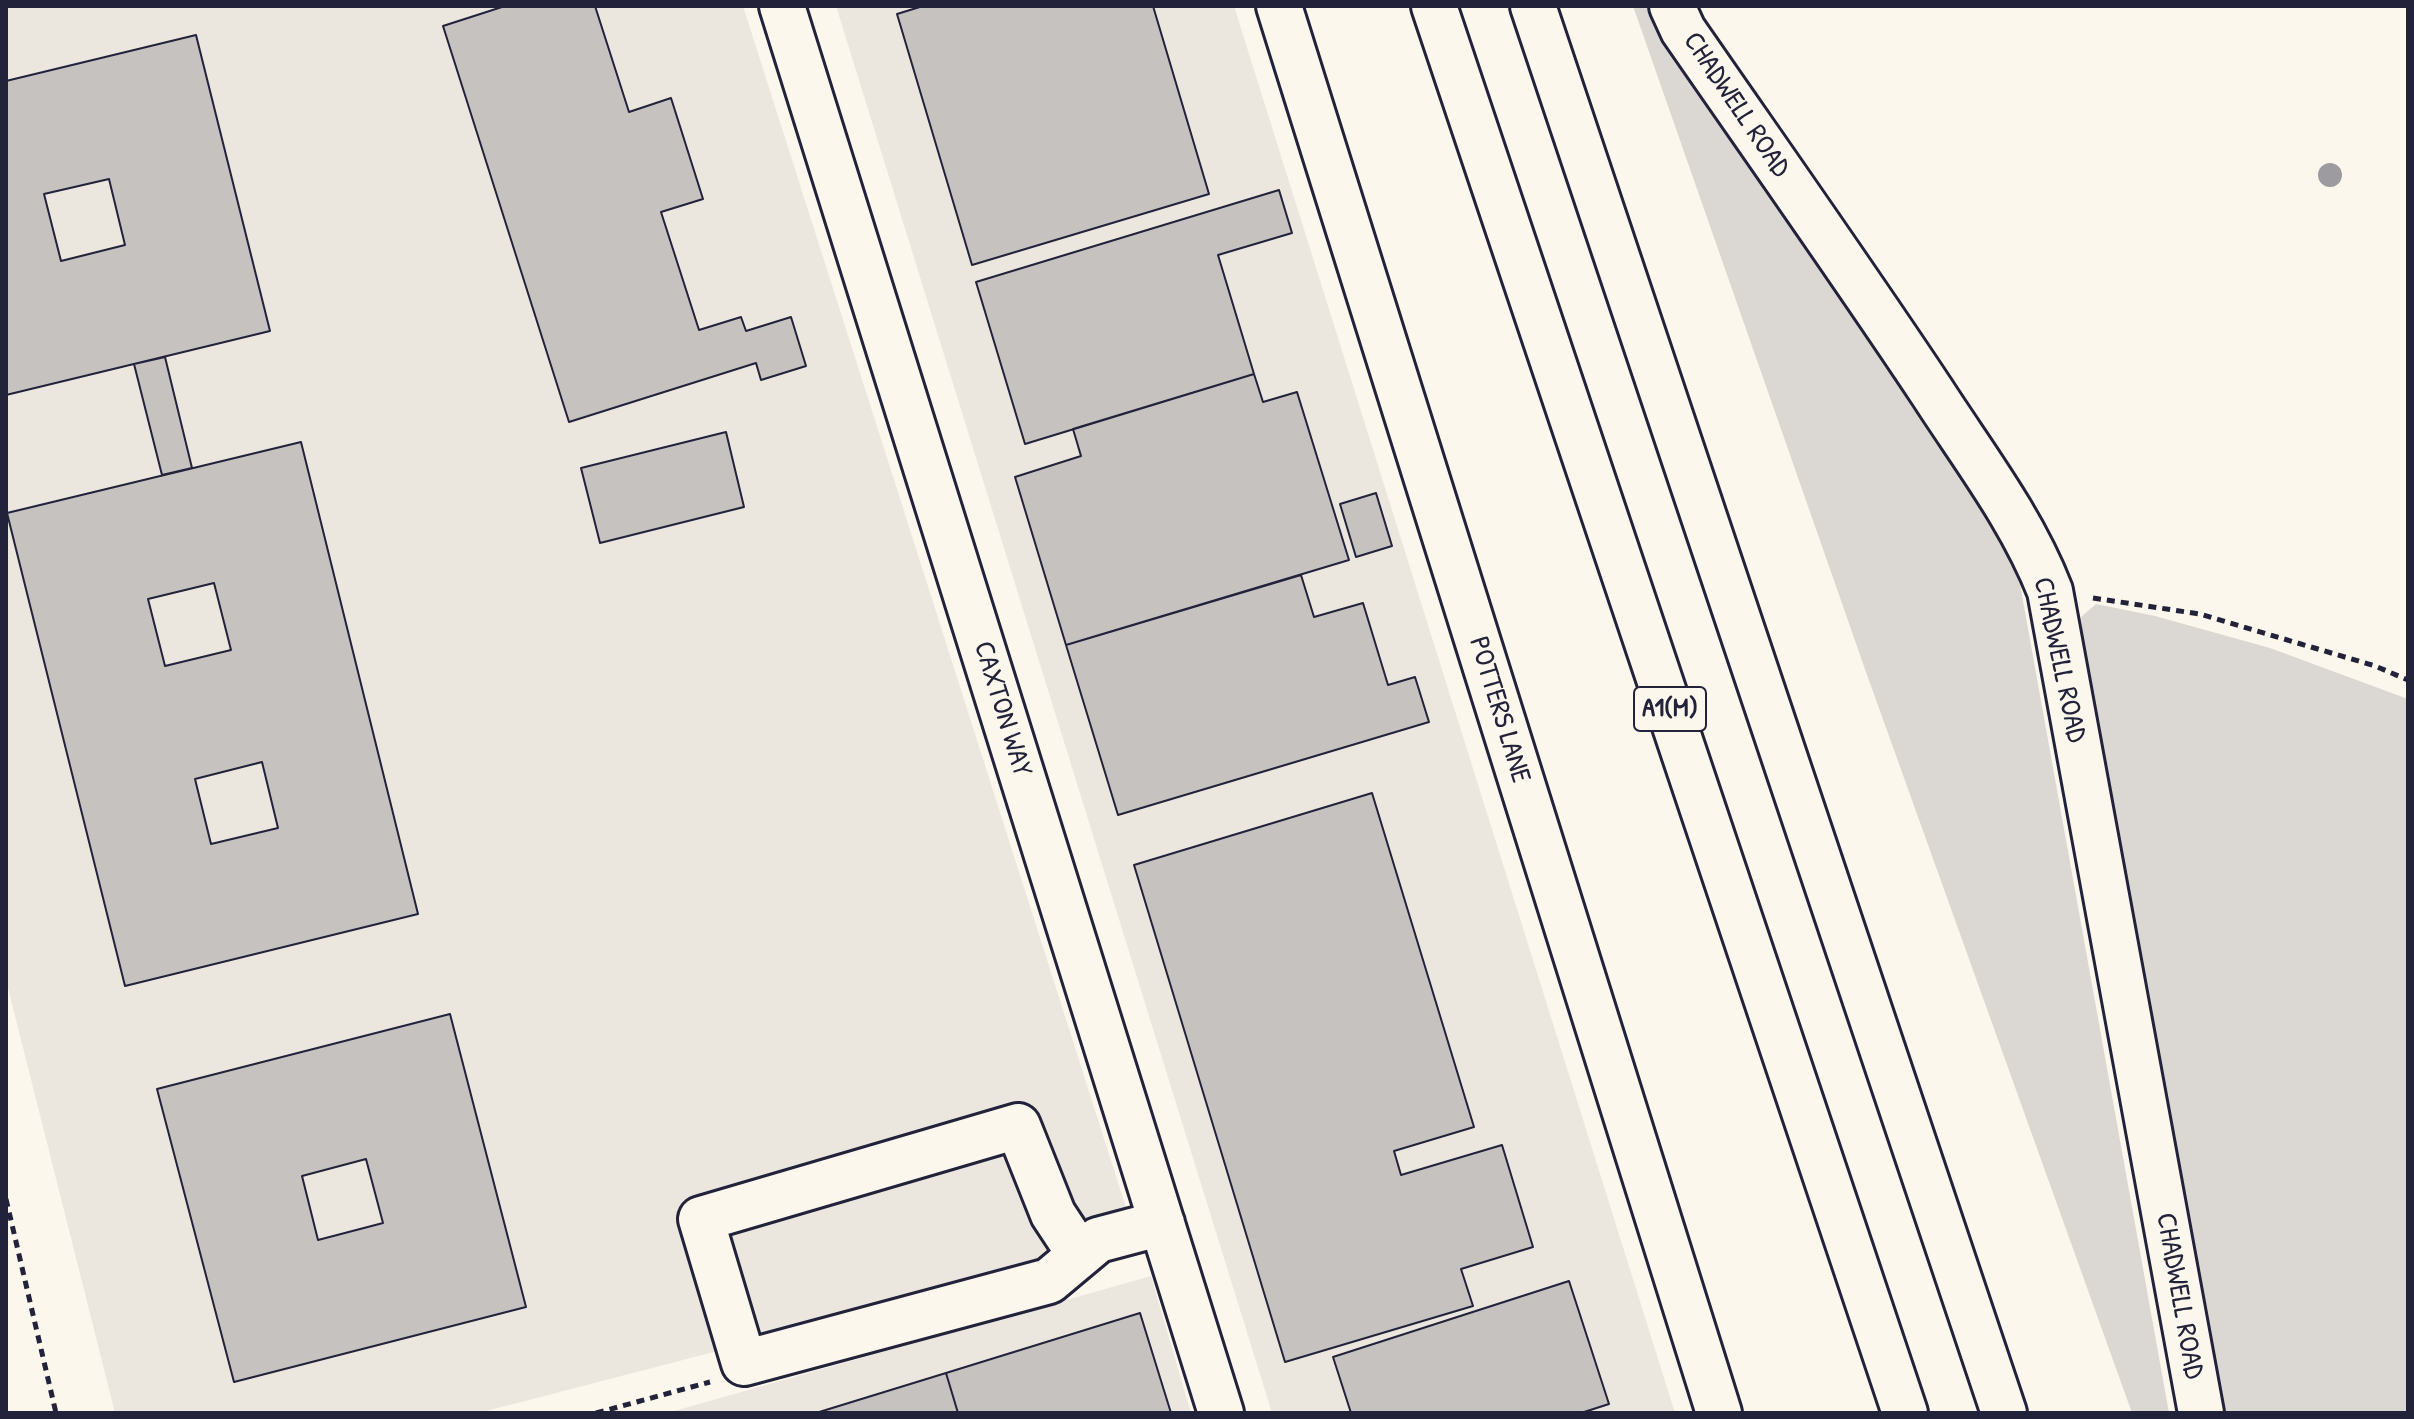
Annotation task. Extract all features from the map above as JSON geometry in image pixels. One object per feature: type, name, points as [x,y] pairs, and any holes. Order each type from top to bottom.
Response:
[{"type":"main road","name":"CAXTON WAY","points":[[782,6],[1221,1413]]},
{"type":"main road","name":"POTTERS LANE","points":[[1279,6],[1719,1413]]},
{"type":"main road","name":"A1(M)","points":[[1434,6],[1905,1413]]},
{"type":"main road","points":[[1533,6],[2004,1413]]},
{"type":"main road","name":"CHADWELL ROAD","points":[[1672,6],[1683,30],[1892,333],[2013,516],[2036,555],[2050,591],[2201,1413]]},
{"type":"main road","points":[[1080,1255],[1053,1214],[1018,1126],[701,1219],[744,1363],[1049,1281],[1098,1240],[1162,1223]]},
{"type":"path","points":[[2050,591],[2200,614],[2375,666],[2408,680]]},
{"type":"path","points":[[6,1199],[56,1413]]},
{"type":"shaded area","points":[[6,6],[743,6],[1137,1242],[479,1413],[115,1413],[6,980]]},
{"type":"shaded area","points":[[836,6],[1234,6],[1675,1413],[1272,1413]]},
{"type":"shaded area","points":[[1633,6],[1661,6],[2002,541],[2020,584],[2169,1413],[2132,1413],[1866,672]]},
{"type":"shaded area","points":[[2096,604],[2155,616],[2270,648],[2408,699],[2408,1413],[2213,1413],[2092,766],[2081,617]]},
{"type":"shaded area","points":[[1151,1276],[1191,1413],[667,1413]]},
{"type":"building","points":[[505,6],[595,6],[629,112],[671,98],[703,199],[661,212],[699,330],[741,317],[746,331],[791,317],[806,366],[761,380],[756,363],[569,422],[443,26]]},
{"type":"building","points":[[923,6],[1153,6],[1209,194],[972,265],[897,14]]},
{"type":"building","points":[[196,35],[270,331],[6,395],[6,81]],"holes":[[[109,179],[125,245],[61,261],[44,194]]]},
{"type":"building","points":[[1279,190],[1292,233],[1218,255],[1254,374],[1025,444],[976,282]]},
{"type":"building","points":[[165,357],[192,468],[162,475],[134,364]]},
{"type":"building","points":[[1254,374],[1263,402],[1297,392],[1349,560],[1066,645],[1015,477],[1081,456],[1073,429]]},
{"type":"building","points":[[726,432],[744,507],[600,543],[581,468]]},
{"type":"building","points":[[301,442],[418,914],[125,986],[7,513]],"holes":[[[214,583],[231,650],[165,666],[148,599]],[[262,762],[278,828],[211,844],[195,779]]]},
{"type":"building","points":[[1376,493],[1392,546],[1356,557],[1340,504]]},
{"type":"building","points":[[1301,575],[1314,617],[1363,603],[1388,685],[1415,677],[1429,722],[1118,815],[1066,645]]},
{"type":"building","points":[[1372,793],[1474,1127],[1394,1151],[1401,1175],[1502,1145],[1533,1247],[1461,1269],[1473,1306],[1285,1362],[1134,865]]},
{"type":"building","points":[[450,1014],[526,1307],[234,1382],[157,1089]],"holes":[[[366,1159],[383,1223],[318,1240],[302,1176]]]},
{"type":"building","points":[[1569,1281],[1609,1404],[1581,1413],[1351,1413],[1333,1357]]},
{"type":"building","points":[[1140,1313],[1171,1413],[958,1413],[946,1373]]},
{"type":"building","points":[[946,1373],[958,1413],[816,1413]]}]
